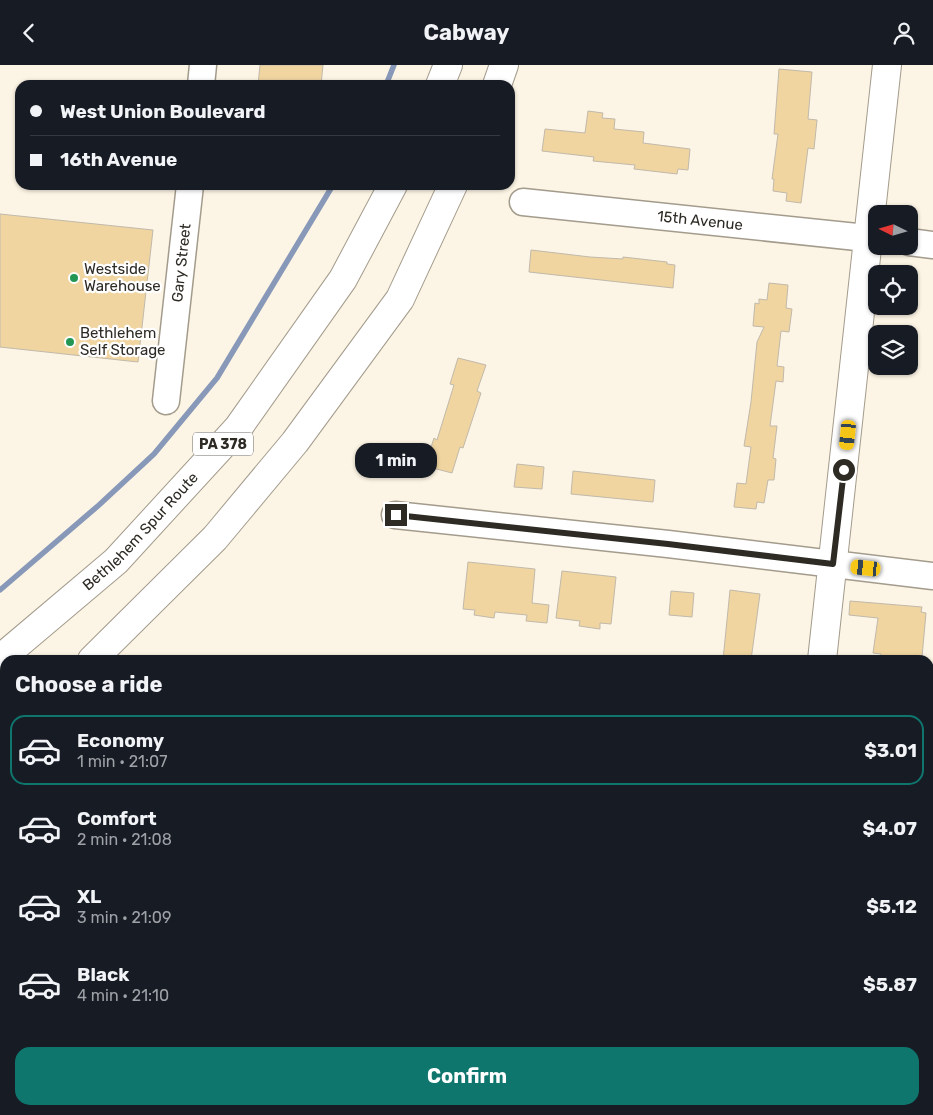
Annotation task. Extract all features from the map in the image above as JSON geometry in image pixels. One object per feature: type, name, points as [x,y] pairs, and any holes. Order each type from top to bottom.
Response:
[{"type":"main road","points":[[442,80],[448,65]]},
{"type":"main road","points":[[499,80],[504,65]]},
{"type":"main road","points":[[875,205],[887,65]]},
{"type":"main road","name":"Bethlehem Spur Route","points":[[5,655],[116,561],[238,428],[343,279],[390,190]]},
{"type":"main road","points":[[97,655],[215,538],[295,442],[400,299],[451,190]]},
{"type":"main road","points":[[823,655],[870,255]]},
{"type":"street","points":[[201,80],[203,65]]},
{"type":"street","name":"Gary Street","points":[[166,401],[189,190]]},
{"type":"street","name":"15th Avenue","points":[[523,203],[868,239]]},
{"type":"street","points":[[918,243],[933,245]]},
{"type":"street","points":[[396,515],[668,544],[933,576]]},
{"type":"building","points":[[260,65],[323,65],[322,80],[258,80]]},
{"type":"building","points":[[779,69],[812,72],[808,119],[817,120],[814,149],[808,148],[801,203],[786,201],[787,193],[773,191],[774,179],[772,179],[778,134],[774,134]]},
{"type":"building","points":[[588,111],[603,113],[602,118],[615,119],[614,129],[644,132],[643,143],[690,149],[688,170],[678,169],[677,174],[634,169],[635,165],[593,161],[594,157],[542,151],[545,129],[585,133]]},
{"type":"building","name":"Westside Warehouse","points":[[0,214],[153,230],[138,362],[0,347]]},
{"type":"building","points":[[531,250],[590,257],[623,259],[623,257],[667,262],[667,264],[675,265],[673,288],[529,272]]},
{"type":"building","points":[[769,283],[788,285],[786,308],[792,309],[789,332],[781,331],[777,366],[784,367],[783,382],[776,381],[770,426],[777,426],[773,458],[776,459],[774,480],[768,480],[764,503],[757,502],[756,509],[734,507],[737,483],[746,484],[751,447],[744,446],[757,342],[764,327],[753,326],[755,303],[759,304],[759,299],[767,300]]},
{"type":"building","points":[[458,358],[486,365],[477,391],[481,393],[463,448],[460,447],[452,473],[425,466],[434,438],[437,440],[454,385],[450,384]]},
{"type":"building","points":[[517,464],[544,467],[542,489],[514,487]]},
{"type":"building","points":[[573,471],[655,480],[653,502],[571,494]]},
{"type":"building","points":[[468,562],[535,569],[532,603],[549,605],[547,623],[526,621],[527,615],[495,612],[494,618],[474,615],[475,610],[463,609]]},
{"type":"building","points":[[562,571],[616,577],[611,624],[600,623],[600,629],[579,626],[580,621],[556,618]]},
{"type":"building","points":[[730,590],[760,594],[752,655],[724,655]]},
{"type":"building","points":[[671,591],[694,593],[692,617],[669,615]]},
{"type":"building","points":[[850,601],[922,607],[921,612],[926,613],[922,655],[881,655],[873,653],[878,618],[849,615]]},
{"type":"waterway","points":[[388,80],[394,65]]},
{"type":"waterway","points":[[0,590],[99,505],[154,454],[217,378],[330,190]]},
{"type":"place","name":"Westside Warehouse","points":[[74,278]]},
{"type":"place","name":"Bethlehem Self Storage","points":[[70,342]]},
{"type":"route","points":[[396,515],[833,564],[844,470]]}]
